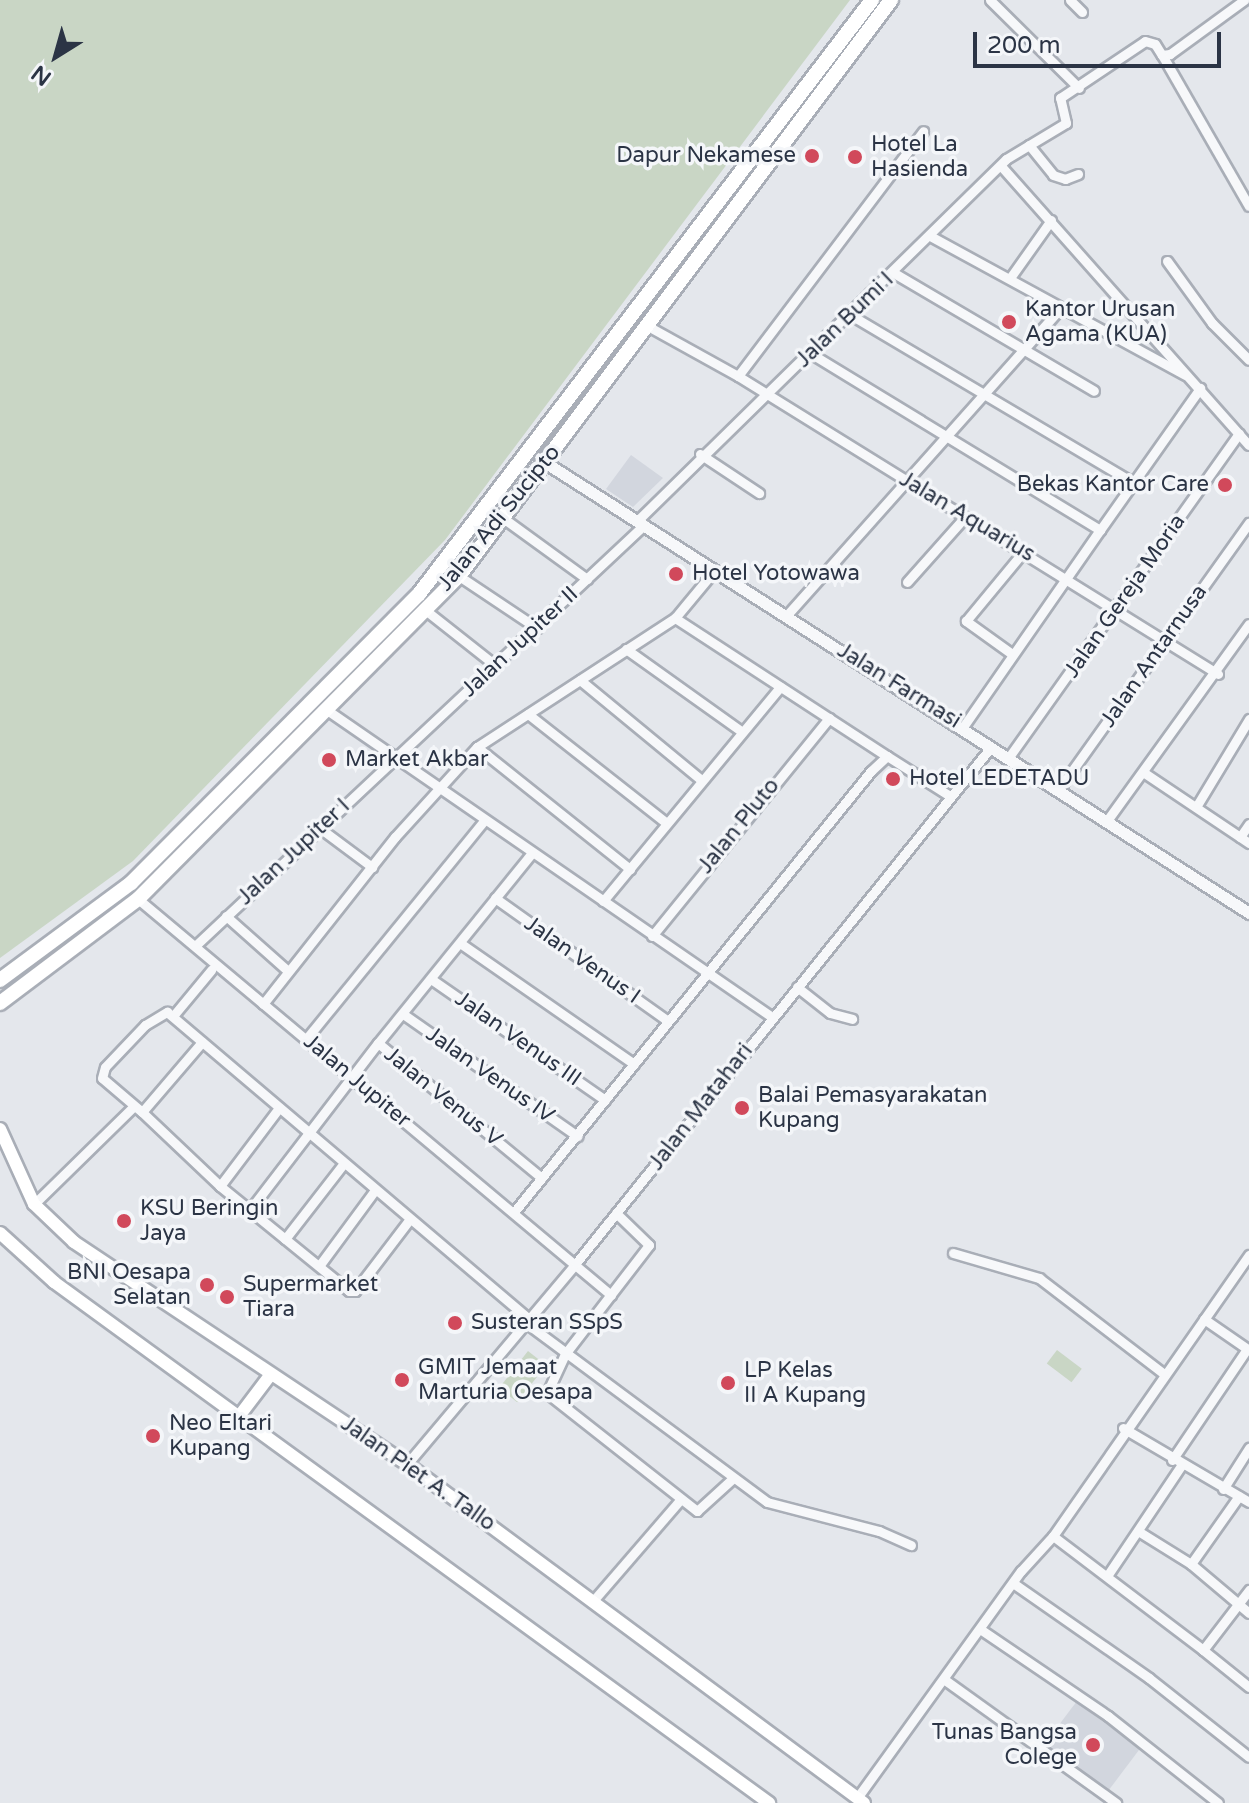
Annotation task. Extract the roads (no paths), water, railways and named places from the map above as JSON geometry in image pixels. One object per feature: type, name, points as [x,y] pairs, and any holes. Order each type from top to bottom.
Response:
[{"type":"highway","name":"Jalan Adi Sucipto","points":[[0,1003],[138,899],[459,576],[646,325],[872,0]]},
{"type":"highway","name":"Jalan Adi Sucipto","points":[[0,980],[131,883],[450,559],[772,144],[891,0]]},
{"type":"highway","points":[[348,666],[361,675]]},
{"type":"main road","name":"Jalan Piet A. Tallo","points":[[0,1129],[34,1204],[74,1242],[407,1464],[860,1800]]},
{"type":"main road","points":[[0,1233],[54,1282],[769,1803]]},
{"type":"main road","points":[[240,1415],[271,1374]]},
{"type":"street","points":[[990,0],[1079,88],[1145,41],[1155,44],[1249,206]]},
{"type":"street","points":[[1070,0],[1082,12]]},
{"type":"street","points":[[1162,55],[1175,51],[1244,0]]},
{"type":"street","name":"Jalan Bumi I","points":[[641,523],[700,454],[932,237],[1001,166],[1029,145],[1059,130],[1067,121],[1060,98],[1079,88]]},
{"type":"street","points":[[738,376],[923,131]]},
{"type":"street","points":[[1029,145],[1053,175],[1065,179],[1078,174]]},
{"type":"street","points":[[1001,166],[1249,445]]},
{"type":"street","points":[[1010,278],[1051,220]]},
{"type":"street","points":[[932,237],[1189,377]]},
{"type":"street","points":[[1167,261],[1212,323],[1249,360]]},
{"type":"street","points":[[894,273],[1094,391]]},
{"type":"street","points":[[787,615],[986,397],[1061,308]]},
{"type":"street","points":[[849,314],[1132,482]]},
{"type":"street","name":"Jalan Aquarius","points":[[646,325],[738,376],[907,482],[1066,576],[1164,644],[1218,674]]},
{"type":"street","points":[[810,353],[1100,530]]},
{"type":"street","points":[[963,727],[1200,388]]},
{"type":"street","name":"Jalan Gereja Moria","points":[[1009,757],[1239,433]]},
{"type":"street","points":[[700,454],[759,493]]},
{"type":"street","name":"Jalan Farmasi","points":[[546,463],[713,572],[787,615],[963,727],[1249,913]]},
{"type":"street","points":[[907,582],[965,517]]},
{"type":"street","points":[[503,518],[587,579]]},
{"type":"street","name":"Jalan Jupiter II","points":[[393,757],[537,628],[641,523]]},
{"type":"street","name":"Jalan Antarnusa","points":[[1059,789],[1249,523]]},
{"type":"street","points":[[1012,654],[966,621],[1024,551]]},
{"type":"street","points":[[263,1004],[437,788],[477,747],[675,618],[713,572]]},
{"type":"street","points":[[459,576],[537,628]]},
{"type":"street","points":[[424,609],[495,665]]},
{"type":"street","points":[[675,618],[950,796]]},
{"type":"street","points":[[1106,822],[1218,674],[1249,624]]},
{"type":"street","points":[[626,649],[741,731]]},
{"type":"street","points":[[580,680],[700,779]]},
{"type":"street","points":[[603,901],[700,779],[780,687]]},
{"type":"street","points":[[327,710],[772,1017]]},
{"type":"street","points":[[528,714],[665,822]]},
{"type":"street","name":"Jalan Pluto","points":[[652,936],[829,718]]},
{"type":"street","points":[[1196,807],[1249,719]]},
{"type":"street","points":[[477,747],[630,869]]},
{"type":"street","name":"Jalan Matahari","points":[[407,1464],[576,1263],[991,747]]},
{"type":"street","points":[[514,1212],[887,756]]},
{"type":"street","name":"Jalan Jupiter I","points":[[195,946],[393,757]]},
{"type":"street","points":[[1143,772],[1245,840],[1249,824]]},
{"type":"street","points":[[306,1039],[484,821]]},
{"type":"street","points":[[321,829],[372,867]]},
{"type":"street","points":[[378,1043],[532,853]]},
{"type":"street","name":"Jalan Venus I","points":[[495,898],[668,1021]]},
{"type":"street","name":"Jalan Jupiter","points":[[138,899],[611,1295]]},
{"type":"street","points":[[226,916],[288,971]]},
{"type":"street","points":[[460,943],[634,1064]]},
{"type":"street","points":[[173,1016],[211,970]]},
{"type":"street","name":"Jalan Venus III","points":[[431,979],[605,1100]]},
{"type":"street","points":[[797,987],[830,1013],[852,1019]]},
{"type":"street","name":"Jalan Venus IV","points":[[403,1014],[577,1136]]},
{"type":"street","points":[[409,1220],[355,1291],[249,1211],[138,1109],[105,1083],[102,1074],[157,1015],[173,1016],[565,1354],[732,1479],[776,1507],[879,1531],[911,1545]]},
{"type":"street","points":[[34,1204],[138,1109],[202,1042]]},
{"type":"street","name":"Jalan Venus V","points":[[249,1211],[378,1043],[542,1178]]},
{"type":"street","points":[[220,1186],[279,1108]]},
{"type":"street","points":[[285,1239],[344,1163]]},
{"type":"street","points":[[319,1266],[375,1190]]},
{"type":"street","points":[[616,1213],[650,1242],[565,1354],[547,1389],[552,1402],[680,1500],[701,1511],[732,1479]]},
{"type":"street","points":[[953,1253],[1039,1278],[1163,1373]]},
{"type":"street","points":[[860,1800],[1013,1583],[1053,1536],[1123,1428],[1249,1255]]},
{"type":"street","points":[[1107,1576],[1138,1531],[1248,1350],[1204,1319]]},
{"type":"street","points":[[1123,1428],[1177,1463],[1249,1502]]},
{"type":"street","points":[[1223,1489],[1249,1448]]},
{"type":"street","points":[[1191,1564],[1239,1496]]},
{"type":"street","points":[[592,1602],[680,1500]]},
{"type":"street","points":[[1138,1531],[1191,1564],[1249,1613]]},
{"type":"street","points":[[1053,1536],[1249,1687]]},
{"type":"street","points":[[1013,1583],[1149,1678],[1249,1757]]},
{"type":"street","points":[[1203,1650],[1249,1590]]},
{"type":"street","points":[[980,1629],[1108,1716],[1218,1803]]},
{"type":"street","points":[[945,1680],[1116,1803]]},
{"type":"place","name":"Dapur Nekamese","points":[[812,156]]},
{"type":"place","name":"Hotel La Hasienda","points":[[855,157]]},
{"type":"place","name":"Kantor Urusan Agama (KUA)","points":[[1009,322]]},
{"type":"place","name":"Bekas Kantor Care","points":[[1225,485]]},
{"type":"place","name":"Hotel Yotowawa","points":[[676,574]]},
{"type":"place","name":"Market Akbar","points":[[329,760]]},
{"type":"place","name":"Hotel LEDETADU","points":[[893,779]]},
{"type":"place","name":"Balai Pemasyarakatan Kupang","points":[[742,1108]]},
{"type":"place","name":"KSU Beringin Jaya","points":[[124,1221]]},
{"type":"place","name":"BNI Oesapa Selatan","points":[[207,1285]]},
{"type":"place","name":"Supermarket Tiara","points":[[227,1297]]},
{"type":"place","name":"Susteran SSpS","points":[[455,1323]]},
{"type":"place","name":"GMIT Jemaat Marturia Oesapa","points":[[402,1380]]},
{"type":"place","name":"LP Kelas II A Kupang","points":[[728,1383]]},
{"type":"place","name":"Neo Eltari Kupang","points":[[153,1436]]},
{"type":"place","name":"Tunas Bangsa Colege","points":[[1093,1745]]}]
